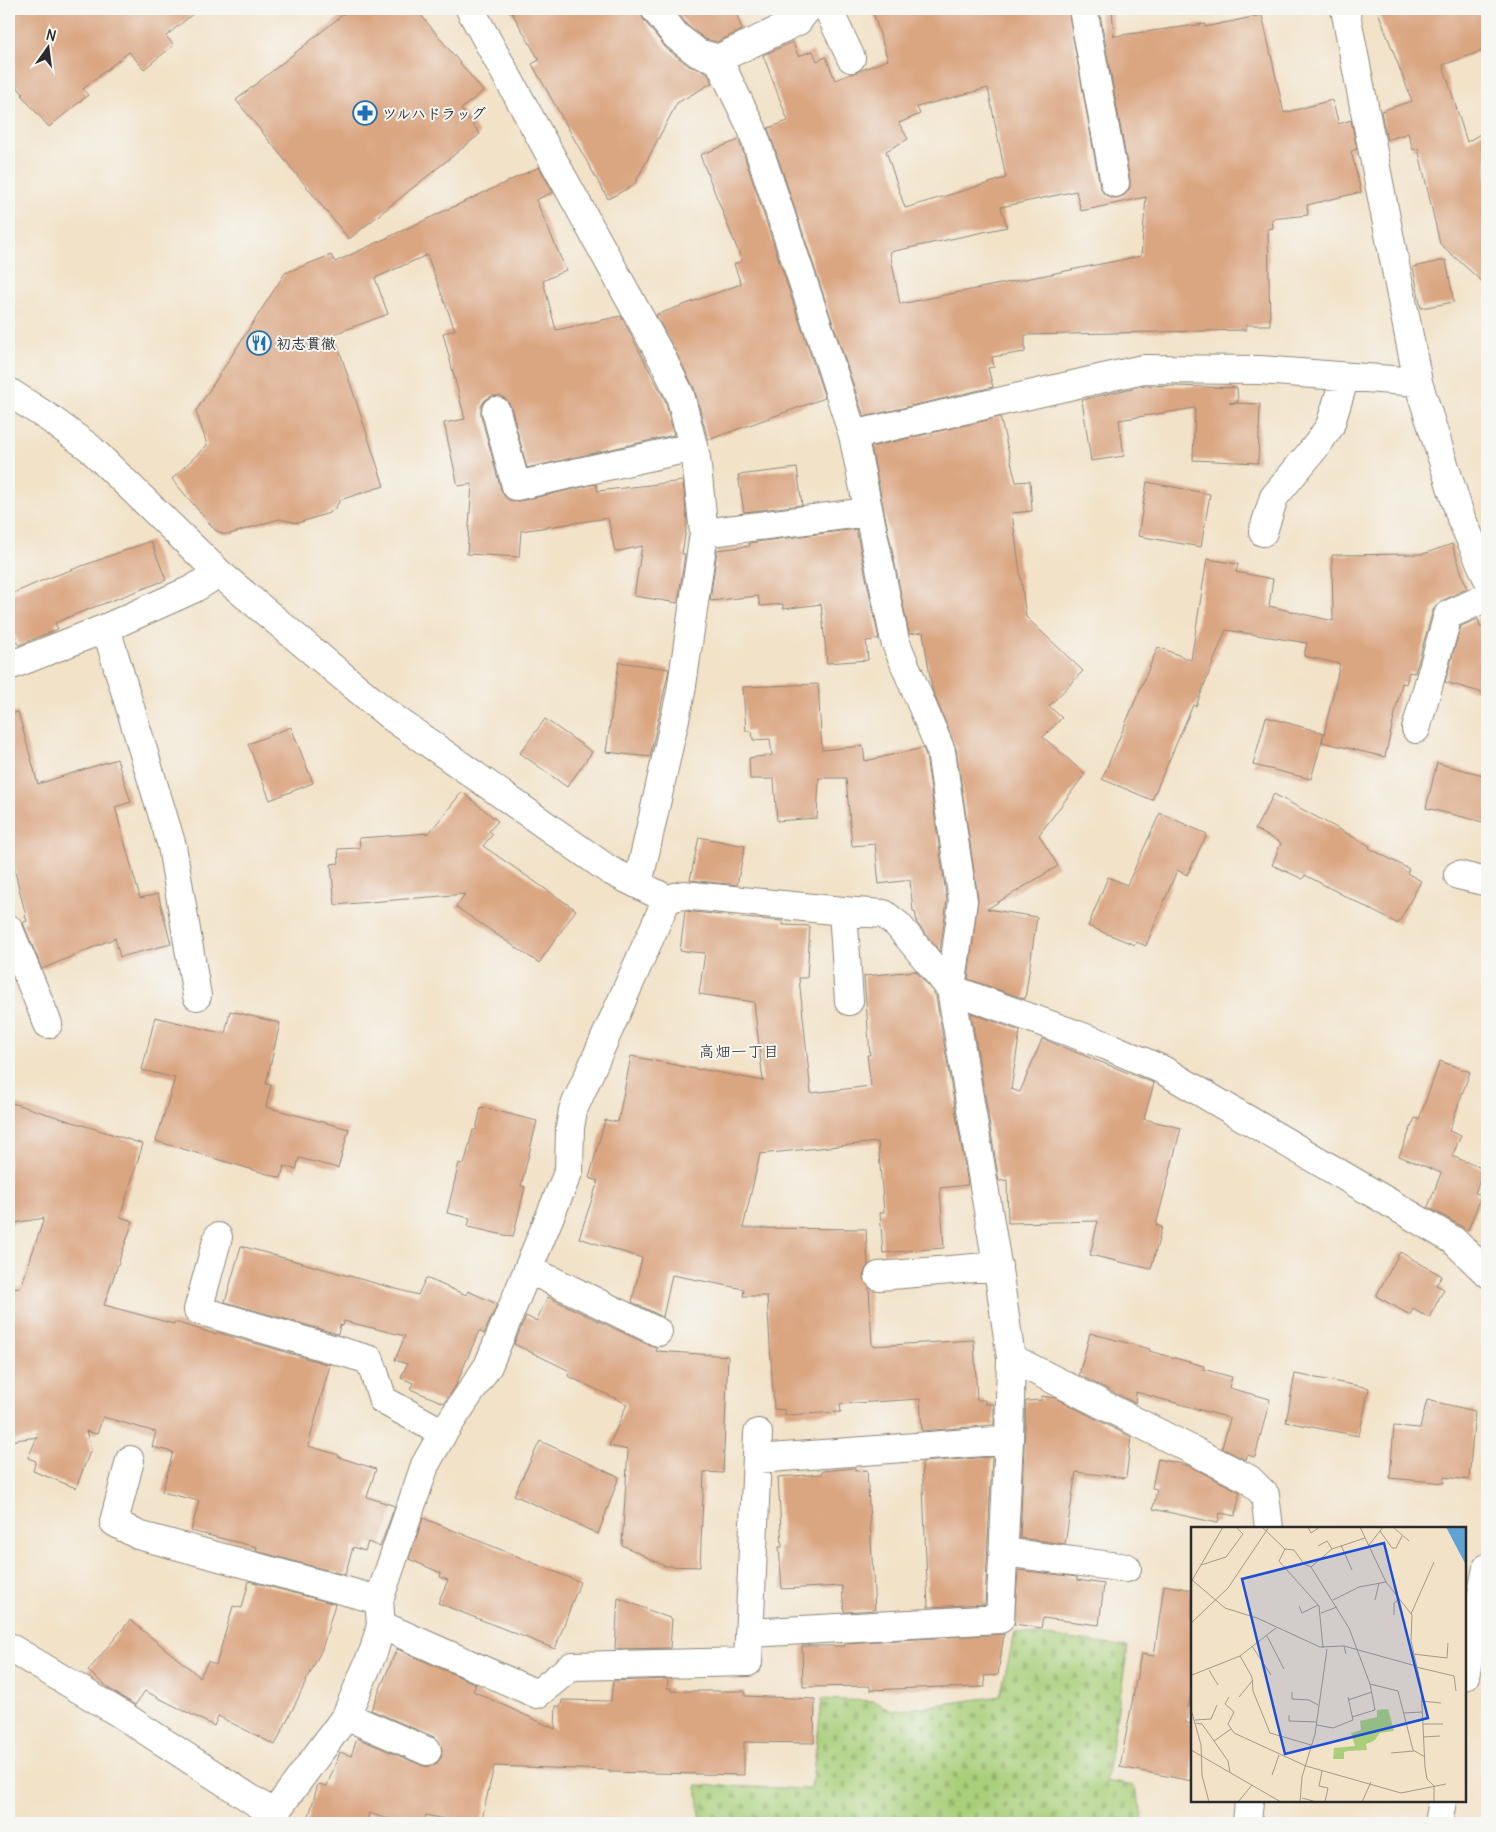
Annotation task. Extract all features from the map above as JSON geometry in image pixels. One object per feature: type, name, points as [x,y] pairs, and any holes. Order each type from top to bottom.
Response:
[{"type":"street","points":[[470,9],[662,358],[680,395],[696,458],[704,533],[680,692],[638,884]]},
{"type":"street","points":[[655,9],[676,36],[698,53],[718,59],[798,21],[807,9]]},
{"type":"street","points":[[828,9],[851,58]]},
{"type":"street","points":[[1083,9],[1116,183]]},
{"type":"street","points":[[1345,9],[1418,382],[1461,518],[1487,577]]},
{"type":"street","points":[[718,59],[752,129],[853,435],[895,641],[941,751],[963,901],[952,989],[998,1266],[1011,1358],[1000,1619],[749,1633]]},
{"type":"street","points":[[853,435],[1143,369],[1260,370],[1418,382]]},
{"type":"street","points":[[1263,532],[1274,497],[1317,445],[1330,426],[1345,377]]},
{"type":"street","points":[[9,392],[90,448],[219,573],[389,716],[609,870],[667,899],[683,895],[884,914],[898,925],[952,989],[1105,1046],[1163,1070],[1453,1240],[1487,1273]]},
{"type":"street","points":[[496,411],[516,486],[693,447]]},
{"type":"street","points":[[704,533],[868,512]]},
{"type":"street","points":[[13,664],[106,628],[193,589],[219,573]]},
{"type":"street","points":[[1416,729],[1448,615],[1487,596]]},
{"type":"street","points":[[106,628],[172,846],[197,996]]},
{"type":"street","points":[[1458,875],[1487,882]]},
{"type":"street","points":[[9,1647],[110,1708],[271,1818],[346,1716],[374,1650],[380,1613],[425,1466],[443,1433],[488,1366],[569,1170],[570,1128],[573,1110],[667,899]]},
{"type":"street","points":[[843,910],[849,1001]]},
{"type":"street","points":[[9,929],[48,1024]]},
{"type":"street","points":[[218,1237],[198,1310],[370,1360],[384,1400],[443,1433]]},
{"type":"street","points":[[879,1276],[998,1266]]},
{"type":"street","points":[[528,1269],[658,1332]]},
{"type":"street","points":[[1011,1358],[1250,1479],[1265,1495],[1269,1527]]},
{"type":"street","points":[[130,1460],[114,1522],[138,1535],[380,1613],[537,1694],[572,1666],[748,1662],[757,1446],[1009,1440]]},
{"type":"street","points":[[1004,1552],[1127,1568]]},
{"type":"street","points":[[1466,1674],[1479,1648],[1487,1568]]},
{"type":"street","points":[[346,1716],[427,1751]]},
{"type":"street","points":[[1247,1823],[1249,1802]]},
{"type":"street","points":[[1438,1823],[1442,1802]]},
{"type":"green space","points":[[1015,1632],[1128,1647],[1106,1781],[1134,1786],[1143,1815],[1141,1823],[701,1823],[697,1785],[811,1789],[822,1699],[873,1701],[893,1711],[1000,1696]]},
{"type":"building","points":[[9,9],[199,9],[166,36],[174,45],[144,69],[129,52],[83,89],[88,95],[49,127],[22,96],[23,94],[9,77]]},
{"type":"building","points":[[350,9],[416,9],[483,91],[461,109],[480,134],[349,239],[236,100]]},
{"type":"building","points":[[510,9],[640,9],[643,19],[666,48],[689,66],[707,72],[712,83],[677,103],[634,185],[608,199],[532,64],[539,60]]},
{"type":"building","points":[[675,9],[735,9],[742,30],[717,42],[705,39],[687,25]]},
{"type":"building","points":[[872,9],[1068,9],[1100,186],[1103,193],[1110,198],[1117,198],[1125,195],[1130,188],[1130,180],[1099,9],[1112,9],[1114,36],[1205,24],[1205,27],[1262,15],[1284,113],[1332,100],[1339,124],[1351,120],[1357,149],[1351,151],[1361,192],[1307,205],[1308,215],[1272,219],[1273,228],[1268,229],[1270,325],[1246,325],[1246,330],[1025,335],[1025,352],[992,357],[994,367],[988,368],[993,387],[864,417],[768,128],[788,121],[763,55],[793,42],[798,56],[813,51],[817,61],[826,57],[835,80],[888,60]],"holes":[[[988,88],[1006,178],[905,208],[886,151],[908,139],[899,123],[920,114],[917,107]],[[1076,191],[1081,211],[1146,197],[1141,256],[900,304],[890,252],[1007,227],[1001,207]]]},
{"type":"building","points":[[1377,9],[1487,9],[1487,49],[1443,65],[1467,142],[1487,130],[1487,286],[1440,244],[1418,148],[1413,150],[1408,133],[1387,140],[1381,111],[1412,101]]},
{"type":"building","points":[[739,140],[825,398],[708,440],[694,388],[656,315],[741,284],[734,264],[742,261],[700,155]]},
{"type":"building","points":[[539,167],[553,192],[536,200],[566,270],[543,281],[556,330],[621,316],[665,400],[674,435],[527,468],[511,407],[507,400],[501,396],[492,396],[485,400],[481,406],[481,415],[501,490],[505,497],[511,501],[519,501],[596,484],[598,491],[683,481],[687,522],[682,554],[685,554],[678,603],[634,596],[642,546],[615,552],[608,518],[521,531],[519,557],[467,554],[472,484],[458,486],[444,423],[465,419],[443,333],[455,330],[427,255],[375,278],[388,314],[334,334],[384,486],[340,500],[329,513],[298,523],[279,519],[230,534],[223,534],[215,530],[172,479],[207,445],[196,411],[285,273],[331,255],[335,262]]},
{"type":"building","points":[[1446,260],[1454,302],[1421,308],[1413,267]]},
{"type":"building","points":[[1145,385],[1237,388],[1238,402],[1229,403],[1260,404],[1258,463],[1193,460],[1195,408],[1119,420],[1124,456],[1091,461],[1082,400]]},
{"type":"building","points":[[1000,417],[1016,482],[1030,481],[1032,511],[1012,513],[1026,617],[1083,671],[1049,706],[1062,718],[1043,737],[1085,774],[1039,835],[1058,866],[987,909],[1037,917],[1025,999],[968,979],[978,899],[956,749],[932,689],[923,632],[909,634],[871,447]]},
{"type":"building","points":[[797,468],[802,505],[744,512],[738,475]]},
{"type":"building","points":[[1147,482],[1210,494],[1201,547],[1138,536]]},
{"type":"building","points":[[856,529],[879,639],[866,641],[868,660],[827,663],[821,604],[783,609],[783,604],[760,606],[758,596],[710,601],[717,550],[750,546],[749,543]]},
{"type":"building","points":[[151,541],[166,580],[55,623],[58,629],[19,645],[9,622],[9,595],[46,579]]},
{"type":"building","points":[[1452,544],[1467,589],[1441,601],[1433,610],[1415,673],[1409,672],[1406,684],[1402,683],[1385,757],[1322,742],[1340,664],[1304,656],[1307,643],[1226,630],[1196,706],[1193,705],[1152,800],[1102,779],[1158,647],[1191,660],[1207,559],[1238,564],[1236,572],[1273,579],[1269,606],[1333,621],[1332,555],[1423,554]]},
{"type":"building","points":[[1478,619],[1480,627],[1487,628],[1487,694],[1445,682],[1461,626]]},
{"type":"building","points":[[619,662],[669,669],[650,757],[606,752]]},
{"type":"building","points":[[818,684],[822,750],[863,746],[865,761],[923,748],[926,755],[947,901],[940,952],[917,923],[915,911],[913,911],[910,880],[879,884],[875,844],[852,846],[846,778],[819,778],[817,818],[777,821],[774,779],[750,779],[749,758],[772,755],[770,739],[753,740],[752,731],[746,731],[743,687]]},
{"type":"building","points":[[18,712],[38,784],[117,759],[131,802],[115,807],[140,898],[158,894],[171,944],[120,957],[115,938],[42,969],[23,923],[27,921],[9,848],[9,714]]},
{"type":"building","points":[[1266,717],[1324,733],[1311,779],[1253,765]]},
{"type":"building","points":[[545,719],[592,752],[567,787],[520,753]]},
{"type":"building","points":[[291,727],[313,783],[270,800],[248,744]]},
{"type":"building","points":[[1437,763],[1487,776],[1487,823],[1426,808]]},
{"type":"building","points":[[462,792],[498,821],[489,831],[493,834],[483,846],[576,910],[539,963],[456,907],[465,894],[335,905],[331,864],[339,863],[338,849],[360,848],[359,838],[429,833]]},
{"type":"building","points":[[1274,794],[1409,869],[1407,873],[1421,881],[1398,924],[1305,875],[1303,879],[1272,865],[1281,843],[1255,829]]},
{"type":"building","points":[[1160,813],[1207,834],[1187,875],[1177,870],[1146,946],[1137,942],[1135,945],[1088,926],[1108,877],[1127,885]]},
{"type":"building","points":[[699,837],[745,846],[737,885],[690,880]]},
{"type":"building","points":[[685,911],[783,921],[783,925],[810,926],[807,978],[799,978],[811,1093],[871,1086],[867,1055],[870,1055],[864,976],[916,971],[936,996],[968,1185],[940,1188],[944,1248],[883,1253],[880,1213],[884,1212],[878,1142],[760,1154],[743,1228],[866,1229],[868,1266],[863,1277],[869,1287],[872,1346],[974,1340],[977,1400],[985,1400],[985,1404],[994,1404],[994,1425],[922,1431],[920,1399],[840,1404],[841,1412],[785,1415],[785,1410],[774,1409],[767,1296],[743,1296],[744,1289],[672,1275],[663,1317],[632,1302],[642,1258],[579,1238],[598,1181],[589,1178],[605,1120],[618,1122],[631,1056],[763,1081],[754,1002],[699,994],[705,953],[680,951]]},
{"type":"building","points":[[230,1011],[280,1023],[266,1084],[271,1085],[266,1107],[349,1129],[338,1168],[299,1158],[296,1170],[284,1166],[281,1178],[156,1141],[175,1078],[142,1070],[155,1017],[225,1034]]},
{"type":"building","points":[[971,1013],[1020,1031],[1011,1089],[1020,1092],[1042,1039],[1154,1083],[1144,1119],[1181,1128],[1156,1225],[1162,1227],[1151,1269],[1090,1255],[1098,1221],[1008,1223],[1007,1180],[999,1181]]},
{"type":"building","points":[[1440,1061],[1470,1072],[1449,1131],[1461,1136],[1452,1156],[1484,1169],[1475,1193],[1482,1195],[1468,1230],[1428,1207],[1441,1173],[1399,1156],[1415,1118],[1419,1119]]},
{"type":"building","points":[[9,1102],[143,1144],[120,1217],[133,1221],[104,1305],[174,1324],[174,1322],[216,1334],[216,1332],[330,1365],[308,1446],[376,1469],[367,1497],[395,1506],[380,1547],[368,1542],[365,1551],[353,1547],[345,1575],[256,1551],[257,1547],[191,1531],[199,1501],[162,1492],[173,1452],[152,1447],[156,1432],[103,1417],[97,1434],[86,1431],[91,1449],[76,1488],[33,1471],[36,1461],[28,1458],[37,1437],[9,1441],[9,1288],[21,1287],[44,1218],[9,1224]]},
{"type":"building","points":[[481,1107],[537,1121],[521,1186],[525,1187],[513,1237],[468,1227],[470,1218],[447,1213],[459,1163],[464,1165],[473,1130],[476,1130]]},
{"type":"building","points":[[241,1246],[418,1295],[426,1278],[466,1295],[468,1291],[497,1304],[484,1334],[479,1331],[455,1387],[444,1403],[410,1389],[413,1383],[401,1378],[407,1364],[395,1360],[405,1336],[344,1321],[343,1326],[340,1325],[338,1334],[225,1302]]},
{"type":"building","points":[[1400,1252],[1442,1276],[1436,1285],[1444,1289],[1429,1318],[1413,1309],[1410,1315],[1376,1296]]},
{"type":"building","points":[[548,1297],[651,1346],[657,1347],[656,1351],[728,1356],[723,1473],[704,1472],[700,1567],[665,1566],[622,1545],[628,1450],[609,1446],[627,1404],[568,1376],[570,1371],[514,1344],[526,1316],[536,1321]]},
{"type":"building","points":[[1090,1333],[1204,1366],[1203,1369],[1232,1377],[1229,1388],[1270,1399],[1255,1457],[1247,1455],[1246,1460],[1222,1448],[1230,1418],[1136,1392],[1135,1403],[1079,1375]]},
{"type":"building","points":[[1295,1374],[1369,1388],[1359,1436],[1286,1422]]},
{"type":"building","points":[[1042,1396],[1055,1398],[1131,1437],[1126,1478],[1076,1472],[1065,1544],[1020,1538],[1026,1401],[1042,1400]]},
{"type":"building","points":[[1427,1400],[1475,1411],[1469,1480],[1444,1477],[1444,1483],[1390,1478],[1394,1426],[1420,1428]]},
{"type":"building","points":[[540,1441],[619,1477],[598,1534],[514,1495]]},
{"type":"building","points":[[992,1457],[985,1604],[928,1607],[922,1462]]},
{"type":"building","points":[[1158,1459],[1187,1465],[1240,1492],[1235,1516],[1220,1513],[1218,1523],[1153,1509],[1157,1489],[1152,1488]]},
{"type":"building","points":[[855,1468],[855,1471],[867,1470],[875,1610],[844,1612],[842,1586],[782,1589],[778,1477],[822,1474],[822,1471]]},
{"type":"building","points":[[423,1518],[580,1582],[555,1649],[438,1603],[448,1580],[440,1577],[441,1573],[409,1559]]},
{"type":"building","points":[[1018,1570],[1077,1577],[1077,1580],[1104,1584],[1099,1625],[1043,1618],[1041,1628],[1014,1624]]},
{"type":"building","points":[[249,1581],[335,1604],[322,1649],[275,1745],[218,1716],[214,1726],[145,1691],[135,1705],[112,1691],[88,1671],[130,1620],[200,1677],[208,1661],[216,1665],[233,1606],[242,1608]]},
{"type":"building","points":[[1164,1585],[1191,1590],[1191,1693],[1186,1723],[1191,1724],[1191,1781],[1120,1767],[1141,1654],[1154,1656]]},
{"type":"building","points":[[618,1598],[672,1619],[670,1648],[615,1649]]},
{"type":"building","points":[[1004,1634],[998,1675],[984,1676],[985,1687],[870,1690],[870,1686],[803,1687],[802,1646],[845,1646],[845,1643]]},
{"type":"building","points":[[397,1649],[476,1684],[473,1691],[555,1729],[556,1706],[561,1706],[562,1700],[611,1701],[613,1681],[668,1679],[667,1688],[671,1688],[671,1691],[745,1691],[745,1696],[815,1699],[814,1743],[744,1742],[744,1775],[609,1772],[609,1770],[494,1766],[481,1823],[460,1823],[426,1815],[423,1823],[400,1823],[369,1813],[366,1823],[307,1823],[318,1784],[327,1786],[340,1752],[351,1756],[357,1738],[428,1767],[436,1764],[441,1758],[442,1749],[439,1741],[434,1737],[371,1710]]},
{"type":"place","name":"ツルハドラッグ","points":[[365,113]]},
{"type":"place","name":"初志貫徹","points":[[259,343]]},
{"type":"district","name":"高畑一丁目","points":[[739,1051]]}]
